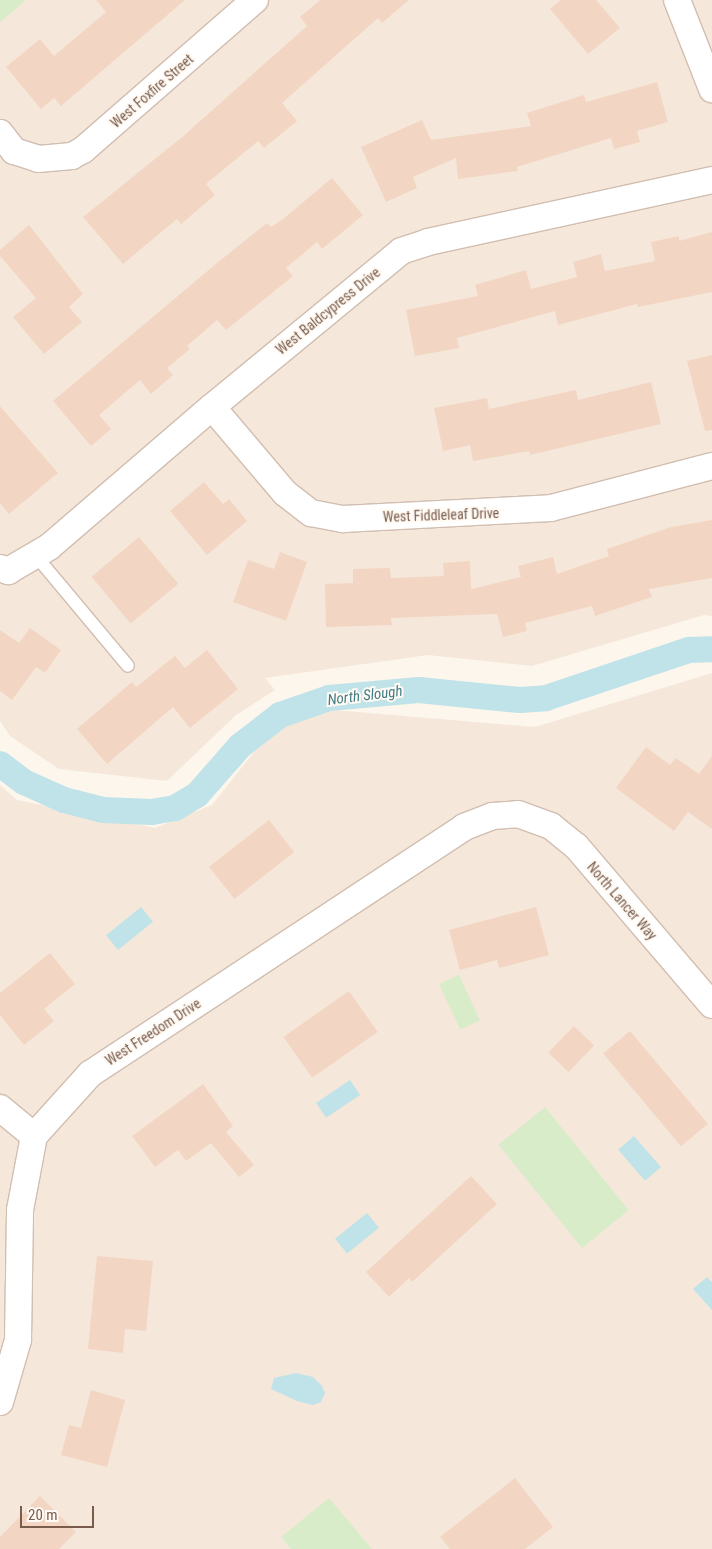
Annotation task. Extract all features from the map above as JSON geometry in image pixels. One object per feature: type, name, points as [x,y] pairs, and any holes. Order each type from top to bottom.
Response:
[{"type":"street","name":"West Foxfire Street","points":[[0,133],[14,151],[38,159],[72,156],[83,150],[255,0]]},
{"type":"street","points":[[677,0],[712,89]]},
{"type":"street","name":"West Baldcypress Drive","points":[[4,569],[36,556],[212,407],[402,251],[428,242],[712,180]]},
{"type":"street","name":"West Fiddleleaf Drive","points":[[212,407],[285,493],[310,513],[343,519],[551,508],[712,466]]},
{"type":"street","name":"North Lancer Way","points":[[518,814],[551,826],[576,846],[712,1006]]},
{"type":"street","name":"West Freedom Drive","points":[[34,1136],[90,1074],[464,827],[492,816],[518,814]]},
{"type":"street","points":[[0,1108],[34,1136],[20,1210],[18,1340],[0,1402]]},
{"type":"lane","points":[[36,556],[128,666]]},
{"type":"shaded area","points":[[0,0],[712,0],[712,616],[704,615],[532,666],[428,655],[265,678],[275,690],[236,715],[167,781],[59,769],[10,736],[0,721]]},
{"type":"shaded area","points":[[712,673],[712,1549],[0,1549],[0,785],[17,800],[155,828],[212,805],[273,728],[334,710],[535,727]]},
{"type":"green space","points":[[0,0],[26,0],[0,22]]},
{"type":"green space","points":[[459,975],[480,1020],[460,1030],[439,984]]},
{"type":"green space","points":[[545,1107],[629,1210],[582,1248],[498,1145]]},
{"type":"green space","points":[[329,1498],[372,1549],[291,1549],[281,1537]]},
{"type":"water","points":[[141,907],[153,922],[118,950],[106,935]]},
{"type":"water","points":[[350,1080],[360,1095],[326,1118],[316,1103]]},
{"type":"water","points":[[634,1136],[661,1167],[645,1181],[618,1150]]},
{"type":"water","points":[[367,1213],[379,1228],[347,1254],[335,1239]]},
{"type":"water","points":[[707,1277],[712,1282],[712,1310],[693,1289]]},
{"type":"water","points":[[296,1373],[313,1377],[322,1386],[325,1393],[321,1402],[313,1405],[297,1401],[271,1389],[274,1378]]},
{"type":"building","points":[[96,0],[185,0],[61,106],[54,98],[41,109],[6,67],[40,39],[54,56],[106,12]]},
{"type":"building","points":[[320,0],[409,0],[382,23],[378,18],[282,103],[297,121],[264,148],[258,141],[206,184],[215,195],[181,224],[177,219],[123,264],[83,217],[181,138],[307,26],[300,17]]},
{"type":"building","points":[[561,0],[596,0],[620,28],[588,54],[550,9]]},
{"type":"building","points":[[657,82],[668,122],[637,131],[640,142],[614,149],[611,138],[517,167],[518,171],[458,179],[456,158],[413,177],[417,188],[386,202],[361,147],[422,120],[431,140],[531,126],[527,113],[584,95],[586,102]]},
{"type":"building","points":[[332,178],[363,215],[322,249],[317,242],[286,268],[293,276],[226,330],[217,320],[187,346],[190,349],[167,368],[173,375],[151,394],[140,380],[99,415],[111,429],[91,446],[53,401],[267,223],[271,227],[283,219]]},
{"type":"building","points":[[29,225],[83,294],[69,307],[82,322],[44,354],[13,317],[36,298],[0,256],[0,250]]},
{"type":"building","points":[[712,232],[712,292],[638,307],[637,304],[558,325],[555,311],[457,338],[459,348],[415,356],[406,310],[478,296],[475,285],[526,270],[531,289],[577,277],[573,262],[601,254],[605,271],[655,261],[651,242],[679,236],[679,241]]},
{"type":"building","points":[[712,355],[712,430],[705,431],[687,361]]},
{"type":"building","points":[[651,382],[661,424],[530,455],[529,451],[473,461],[470,445],[443,451],[434,408],[487,398],[489,409],[576,390],[578,400]]},
{"type":"building","points":[[0,406],[58,473],[9,514],[0,503]]},
{"type":"building","points":[[204,482],[223,504],[229,499],[247,521],[207,555],[170,511]]},
{"type":"building","points":[[712,520],[712,578],[649,589],[652,597],[595,616],[592,606],[525,623],[527,631],[503,637],[497,614],[391,618],[392,625],[326,627],[325,584],[353,583],[353,569],[390,568],[391,578],[444,576],[443,563],[470,561],[471,589],[521,577],[518,566],[553,557],[557,574],[609,556],[607,549],[671,527]]},
{"type":"building","points":[[139,537],[178,584],[131,624],[92,577]]},
{"type":"building","points":[[280,552],[307,562],[286,621],[233,602],[248,560],[274,569]]},
{"type":"building","points":[[30,628],[61,650],[45,673],[36,667],[12,700],[0,691],[0,630],[19,643]]},
{"type":"building","points":[[207,650],[238,689],[190,728],[173,707],[107,764],[77,729],[132,682],[136,687],[175,656],[185,668]]},
{"type":"building","points":[[646,747],[670,765],[676,758],[699,774],[712,756],[712,829],[688,812],[674,831],[616,788]]},
{"type":"building","points":[[269,820],[294,852],[234,899],[209,867]]},
{"type":"building","points":[[536,907],[549,955],[499,968],[497,960],[460,970],[449,930]]},
{"type":"building","points":[[50,953],[75,984],[44,1009],[54,1021],[24,1045],[0,1015],[0,993]]},
{"type":"building","points":[[349,991],[378,1032],[312,1078],[283,1037]]},
{"type":"building","points":[[574,1026],[594,1045],[568,1072],[548,1053]]},
{"type":"building","points":[[630,1031],[708,1124],[681,1146],[603,1053]]},
{"type":"building","points":[[203,1084],[233,1126],[226,1132],[254,1165],[239,1177],[211,1143],[186,1161],[178,1150],[155,1167],[132,1136]]},
{"type":"building","points":[[471,1176],[497,1204],[412,1282],[409,1278],[389,1297],[366,1272]]},
{"type":"building","points":[[97,1256],[153,1261],[146,1331],[125,1329],[123,1353],[88,1349]]},
{"type":"building","points":[[91,1390],[125,1400],[107,1467],[61,1455],[69,1425],[81,1428]]},
{"type":"building","points":[[515,1478],[553,1527],[525,1549],[450,1549],[440,1537]]},
{"type":"building","points":[[40,1496],[76,1532],[59,1549],[0,1549],[0,1537]]},
{"type":"waterway","name":"North Slough","points":[[0,764],[24,782],[64,800],[103,810],[152,812],[175,808],[197,795],[240,746],[280,715],[329,698],[419,690],[520,700],[546,698],[689,650],[712,649]]}]
